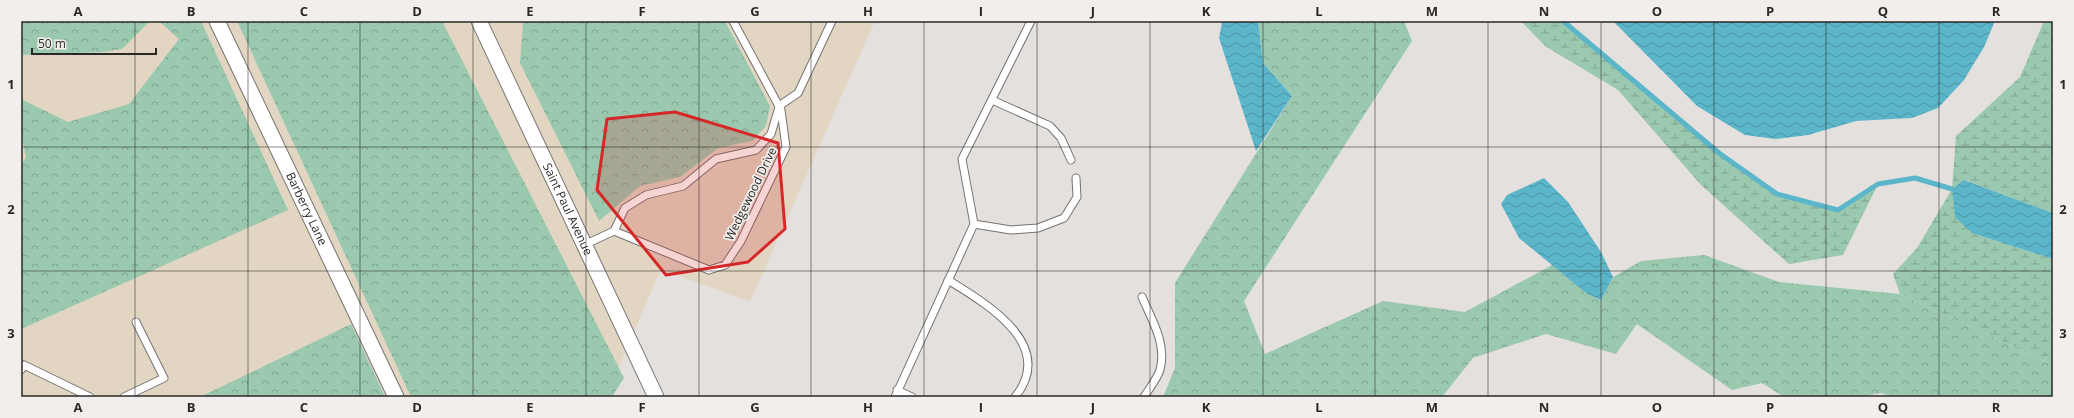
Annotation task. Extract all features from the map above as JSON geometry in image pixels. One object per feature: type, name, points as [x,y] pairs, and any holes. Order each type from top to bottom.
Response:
[{"type":"street","name":"Barberry Lane","points":[[217,21],[396,397]]},
{"type":"street","name":"Saint Paul Avenue","points":[[479,21],[656,397]]},
{"type":"lane","name":"Wedgewood Drive","points":[[733,21],[779,106],[786,147],[741,241],[725,265],[708,270],[614,231],[625,208],[646,196],[683,186],[716,159],[756,150],[771,134],[779,106]]},
{"type":"lane","points":[[779,106],[798,93],[832,21]]},
{"type":"lane","points":[[912,397],[896,394],[974,224],[962,159],[1031,21]]},
{"type":"lane","points":[[992,100],[1050,126],[1061,138],[1071,160]]},
{"type":"lane","points":[[974,224],[1011,230],[1038,228],[1064,218],[1077,197],[1076,178]]},
{"type":"lane","points":[[584,245],[614,231]]},
{"type":"lane","points":[[948,280],[985,303],[1020,338],[1028,354],[1027,373],[1023,387],[1015,397]]},
{"type":"lane","points":[[1142,297],[1158,335],[1162,352],[1160,371],[1144,397]]},
{"type":"lane","points":[[124,397],[164,378],[136,322]]},
{"type":"lane","points":[[21,370],[24,365],[90,397]]},
{"type":"highlighted area","points":[[675,112],[778,143],[785,229],[748,262],[666,275],[597,190],[607,119]]},
{"type":"shaded area","points":[[21,21],[875,21],[750,302],[661,269],[606,397],[21,397]]},
{"type":"green space","points":[[21,21],[150,21],[122,49],[104,52],[21,55]]},
{"type":"green space","points":[[159,21],[201,21],[288,210],[21,329],[21,165],[26,157],[21,134],[21,99],[68,122],[129,104],[179,39]]},
{"type":"green space","points":[[237,21],[442,21],[624,378],[612,397],[411,397]]},
{"type":"green space","points":[[523,21],[725,21],[770,106],[766,126],[752,141],[718,148],[680,177],[640,186],[599,221],[520,63]]},
{"type":"green space","points":[[1258,21],[1404,21],[1412,41],[1244,301],[1265,354],[1383,301],[1465,312],[1552,265],[1586,293],[1601,299],[1613,277],[1641,261],[1704,255],[1779,282],[1900,294],[2053,365],[2053,397],[1893,397],[1881,393],[1857,397],[1784,397],[1762,383],[1732,390],[1637,324],[1616,354],[1546,334],[1473,358],[1442,397],[1163,397],[1175,368],[1175,283],[1292,96],[1263,63]]},
{"type":"green space","points":[[1521,21],[1563,21],[1719,153],[1777,194],[1838,210],[1878,184],[1843,255],[1789,264],[1701,185],[1618,90],[1545,46]]},
{"type":"green space","points":[[2044,21],[2053,21],[2053,213],[1965,180],[1972,233],[2053,259],[2053,365],[1900,294],[1893,274],[1917,248],[1952,189],[1956,136],[2020,77]]},
{"type":"green space","points":[[351,324],[385,397],[200,397]]},
{"type":"water","points":[[1219,21],[1258,21],[1263,63],[1292,96],[1256,151],[1219,38],[1222,23]]},
{"type":"water","points":[[1613,21],[1995,21],[1984,47],[1964,80],[1938,108],[1912,118],[1856,121],[1808,135],[1775,139],[1745,135],[1697,106]]},
{"type":"water","points":[[1544,178],[1568,202],[1601,252],[1613,277],[1601,300],[1586,293],[1519,238],[1501,204],[1507,195]]},
{"type":"water","points":[[1964,180],[2053,213],[2053,259],[1972,233],[1955,217],[1952,189]]},
{"type":"waterway","points":[[1563,21],[1719,153],[1777,194],[1838,210],[1878,184],[1915,178],[1952,189]]}]
